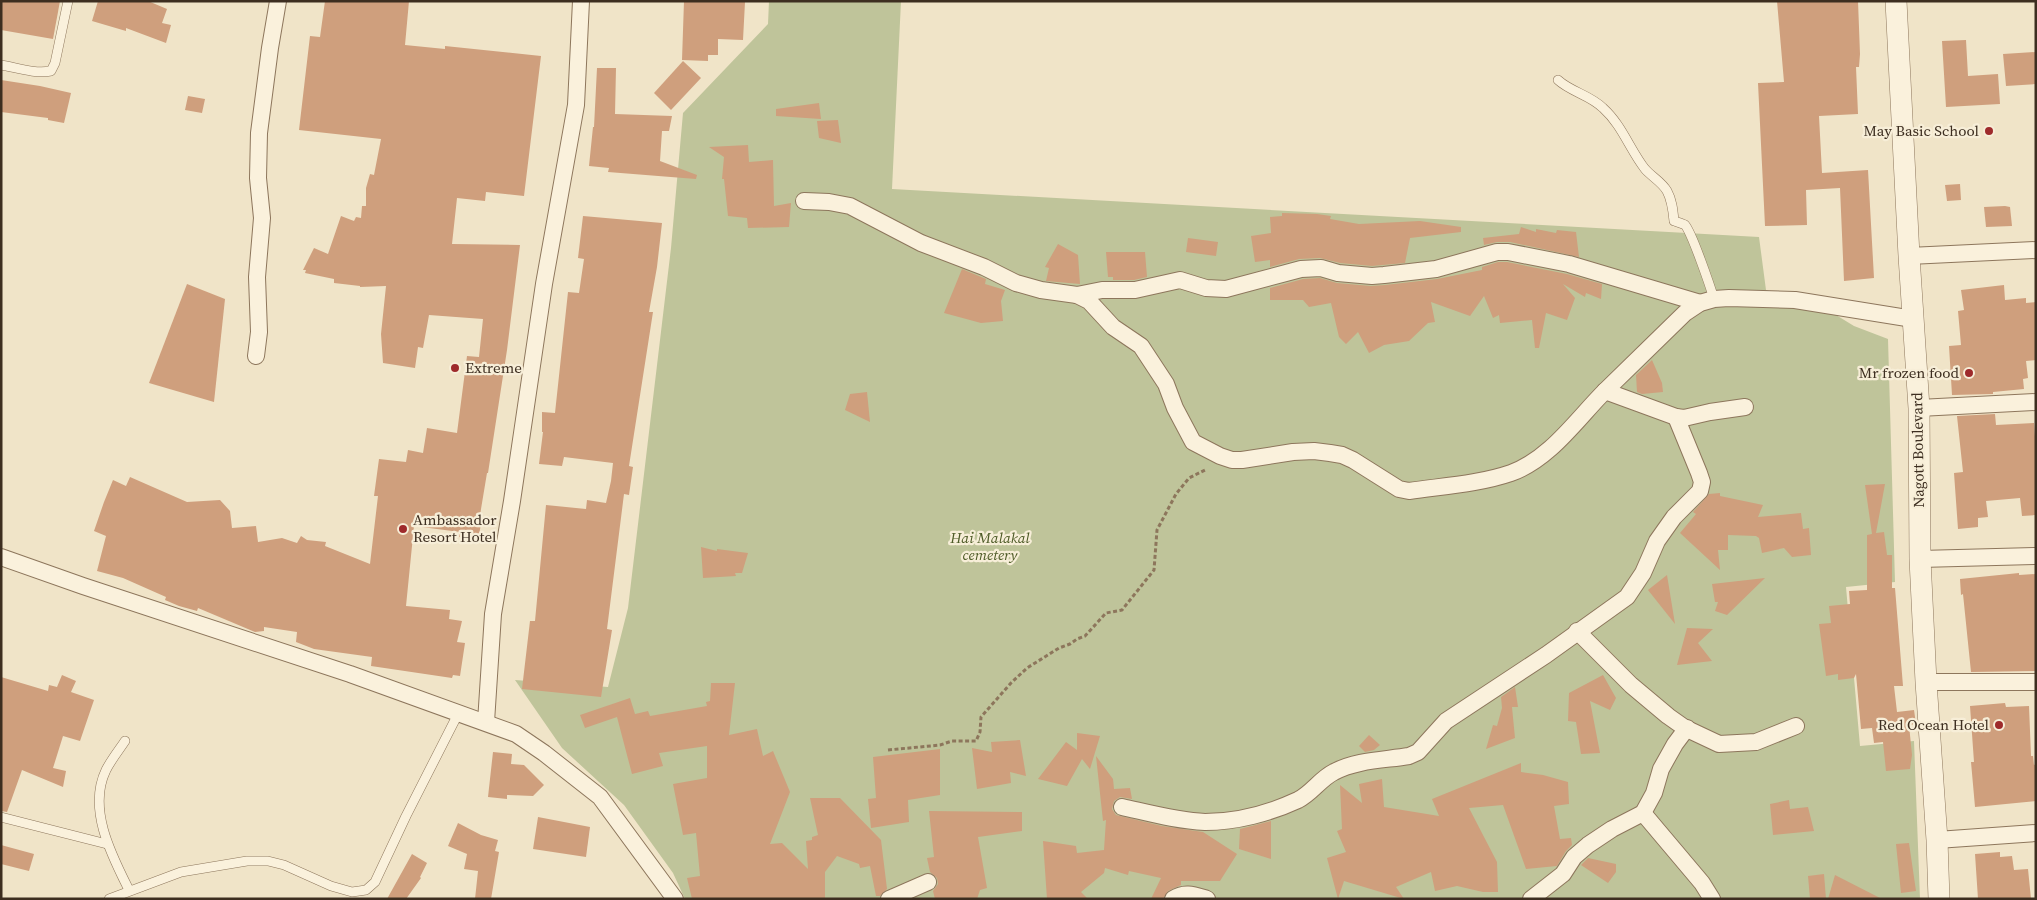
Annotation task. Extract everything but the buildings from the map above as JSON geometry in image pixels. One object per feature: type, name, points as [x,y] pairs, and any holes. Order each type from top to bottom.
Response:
[{"type":"street","points":[[256,356],[259,332],[257,276],[262,218],[258,178],[259,133],[278,1]]},
{"type":"street","points":[[486,722],[493,614],[512,501],[544,284],[576,105],[581,1]]},
{"type":"street","name":"Nagott Boulevard","points":[[1896,1],[1919,408],[1920,559],[1937,840],[1938,899]]},
{"type":"street","points":[[804,201],[829,202],[850,206],[922,243],[984,267],[1016,283],[1041,290],[1077,295],[1089,300],[1113,327],[1141,346],[1166,384],[1175,408],[1193,442],[1220,456],[1232,460],[1242,460],[1293,452],[1314,451],[1336,454],[1360,464],[1399,489],[1409,491],[1486,479],[1512,472],[1534,460],[1563,436],[1605,391],[1684,313],[1707,301]]},
{"type":"street","points":[[1909,256],[2036,250]]},
{"type":"street","points":[[1077,295],[1102,290],[1135,290],[1180,280],[1206,288],[1226,289],[1301,269],[1322,268],[1338,273],[1372,276],[1384,275],[1436,269],[1496,252],[1508,252],[1569,264],[1620,278],[1672,296],[1707,301],[1795,300],[1913,319]]},
{"type":"street","points":[[1605,391],[1676,418],[1745,407]]},
{"type":"street","points":[[1919,408],[2036,402]]},
{"type":"street","points":[[1122,807],[1205,822],[1244,817],[1282,806],[1309,793],[1320,781],[1334,772],[1350,766],[1409,756],[1418,752],[1446,721],[1546,655],[1627,597],[1643,573],[1657,542],[1674,517],[1700,491],[1702,482],[1676,418]]},
{"type":"street","points":[[1920,559],[2036,556]]},
{"type":"street","points":[[1,557],[350,674],[516,734],[544,753],[600,797],[675,899]]},
{"type":"street","points":[[1577,631],[1631,685],[1668,716],[1719,744],[1756,742],[1796,726]]},
{"type":"street","points":[[1926,682],[2036,682]]},
{"type":"street","points":[[1531,899],[1563,874],[1574,857],[1588,845],[1612,829],[1643,813],[1654,793],[1662,769],[1674,744],[1687,728]]},
{"type":"street","points":[[1643,813],[1702,883],[1712,899]]},
{"type":"street","points":[[1937,840],[2036,833]]},
{"type":"street","points":[[889,899],[928,882]]},
{"type":"street","points":[[1173,899],[1182,894],[1192,894],[1208,899]]},
{"type":"lane","points":[[1,65],[41,73],[51,71],[56,63],[68,1]]},
{"type":"lane","points":[[1558,80],[1568,88],[1580,92],[1602,107],[1615,120],[1645,168],[1666,188],[1672,206],[1674,221],[1684,224],[1708,279],[1707,301]]},
{"type":"lane","points":[[109,899],[181,872],[247,861],[268,861],[284,864],[331,886],[352,892],[366,890],[375,882],[459,712]]},
{"type":"lane","points":[[125,741],[106,771],[100,796],[101,821],[107,844],[129,890]]},
{"type":"lane","points":[[1,817],[107,844]]},
{"type":"path","points":[[888,750],[940,745],[952,741],[976,741],[981,717],[1027,668],[1059,648],[1085,636],[1106,613],[1122,610],[1154,570],[1159,525],[1182,485],[1199,472],[1212,466],[1220,456]]},
{"type":"green space","name":"Hai Malakal cemetery","points":[[769,1],[901,1],[892,189],[1759,237],[1766,290],[1836,315],[1854,326],[1888,339],[1895,582],[1846,587],[1860,746],[1914,741],[1920,899],[685,899],[673,873],[624,805],[562,748],[515,680],[608,687],[628,608],[671,248],[683,113],[768,24]]},
{"type":"place","name":"May Basic School","points":[[1989,131]]},
{"type":"place","name":"Extreme","points":[[455,368]]},
{"type":"place","name":"Mr frozen food","points":[[1969,373]]},
{"type":"place","name":"Ambassador Resort Hotel","points":[[403,529]]},
{"type":"place","name":"Red Ocean Hotel","points":[[1999,725]]}]
